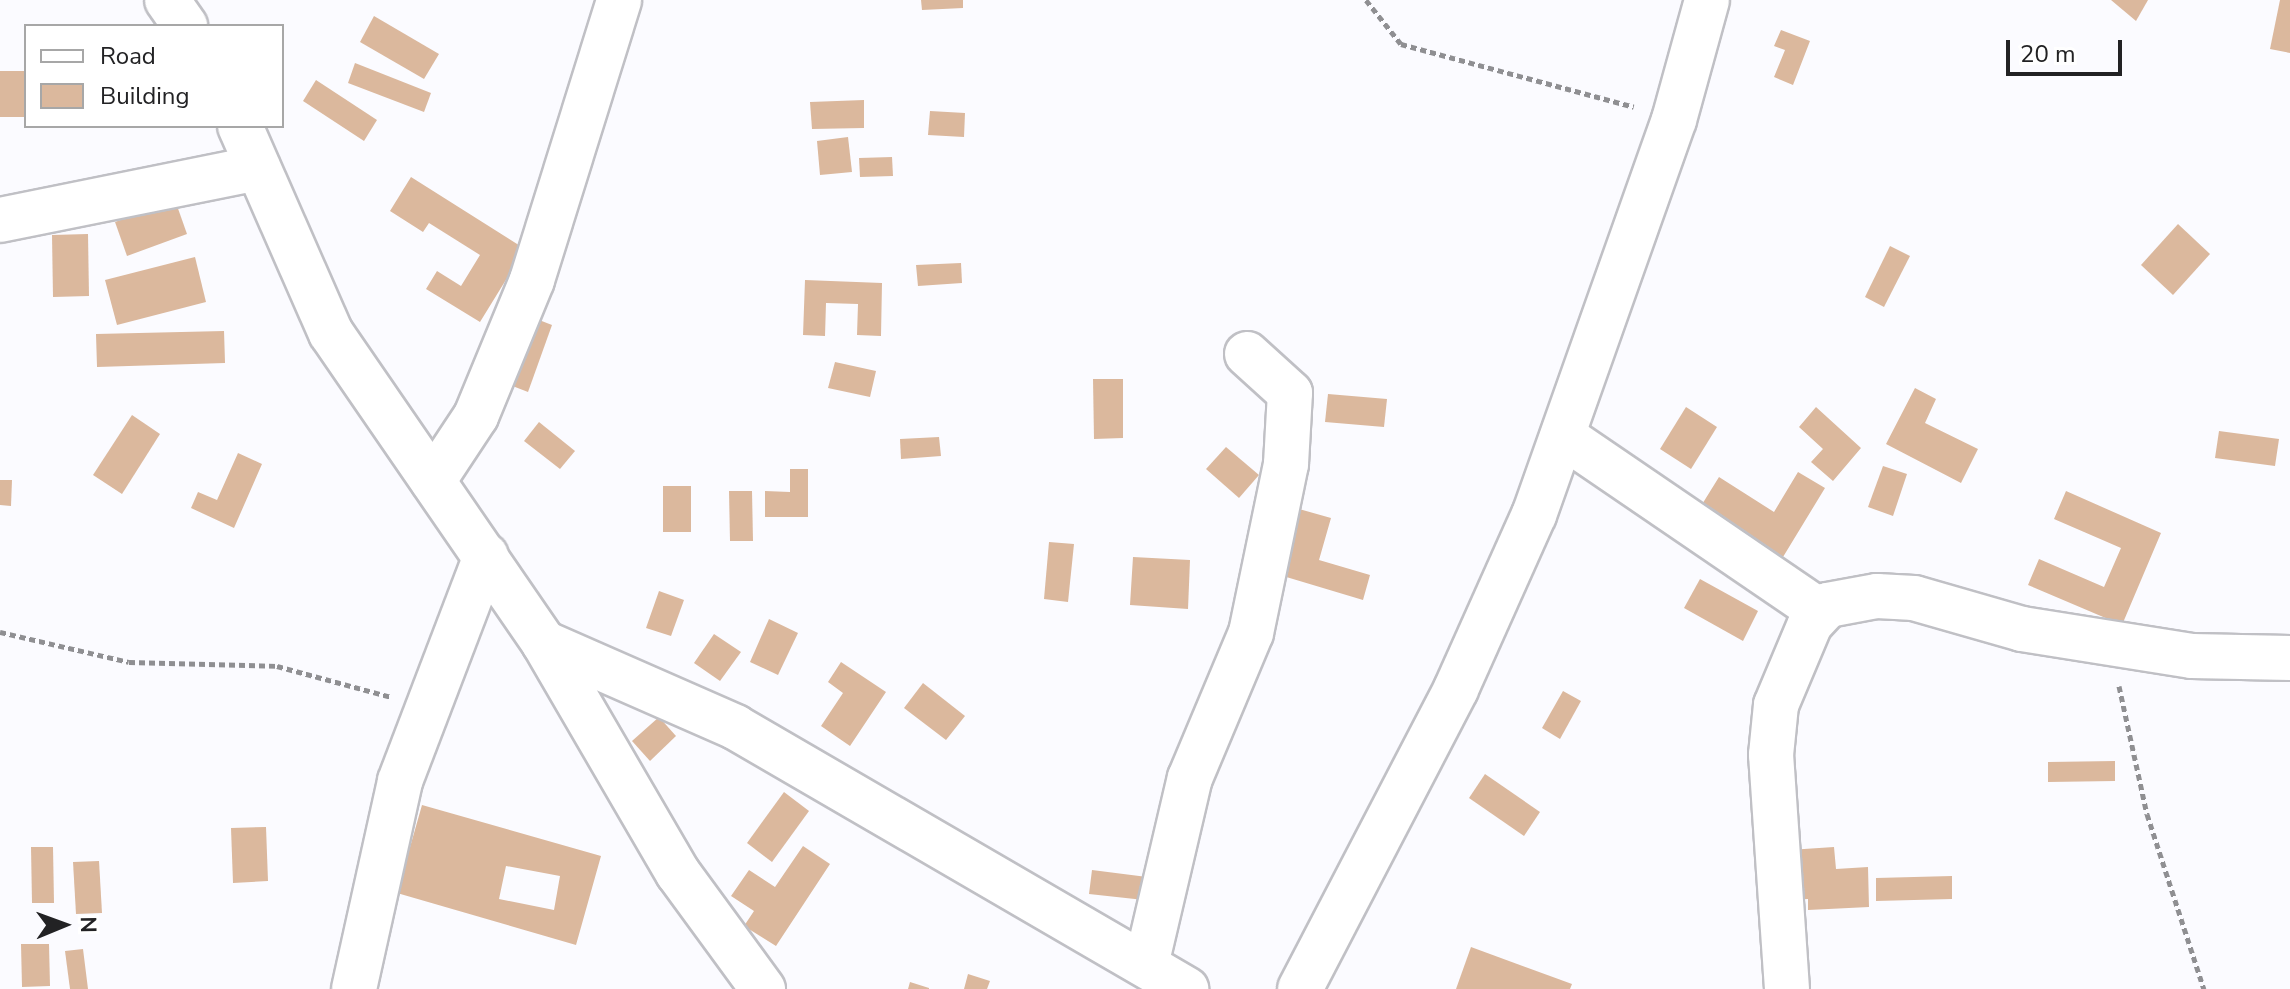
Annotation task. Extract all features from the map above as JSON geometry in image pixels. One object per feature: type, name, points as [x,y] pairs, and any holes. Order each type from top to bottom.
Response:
[{"type":"street","points":[[433,481],[476,416],[532,280],[619,0]]},
{"type":"street","points":[[1300,989],[1456,689],[1563,436],[1674,120],[1707,0]]},
{"type":"street","points":[[241,128],[331,333],[544,643],[678,873],[763,989]]},
{"type":"street","points":[[0,220],[53,204],[258,168]]},
{"type":"street","points":[[1146,965],[1190,778],[1251,633],[1286,464],[1290,393],[1247,354]]},
{"type":"street","points":[[1563,436],[1820,611],[1877,596],[1914,598],[2022,629],[2192,656],[2290,658]]},
{"type":"street","points":[[354,989],[400,781],[486,556]]},
{"type":"street","points":[[1787,989],[1771,755],[1776,705],[1820,611]]},
{"type":"street","points":[[544,643],[735,727],[1186,989]]},
{"type":"path","points":[[1366,0],[1401,44],[1674,120]]},
{"type":"path","points":[[0,632],[129,662],[277,666],[427,708]]},
{"type":"path","points":[[2111,641],[2138,784],[2204,989]]},
{"type":"building","points":[[921,0],[963,0],[963,8],[922,10]]},
{"type":"building","points":[[2111,0],[2148,0],[2136,21]]},
{"type":"building","points":[[2280,0],[2290,0],[2290,53],[2270,49]]},
{"type":"building","points":[[374,16],[439,54],[424,79],[360,42]]},
{"type":"building","points":[[1781,30],[1810,41],[1793,85],[1774,77],[1785,50],[1774,46]]},
{"type":"building","points":[[355,63],[431,93],[424,112],[348,83]]},
{"type":"building","points":[[0,71],[24,71],[24,117],[0,117]]},
{"type":"building","points":[[316,80],[377,120],[364,141],[303,101]]},
{"type":"building","points":[[864,100],[864,128],[812,129],[810,102]]},
{"type":"building","points":[[930,111],[965,113],[964,137],[928,135]]},
{"type":"building","points":[[848,137],[852,172],[820,175],[817,141]]},
{"type":"building","points":[[892,157],[893,176],[860,177],[859,158]]},
{"type":"building","points":[[411,177],[525,249],[480,322],[426,289],[437,271],[461,286],[480,255],[429,223],[423,232],[390,211]]},
{"type":"building","points":[[175,200],[187,234],[127,256],[115,222]]},
{"type":"building","points":[[2178,224],[2210,254],[2173,295],[2141,265]]},
{"type":"building","points":[[88,234],[89,296],[53,297],[52,235]]},
{"type":"building","points":[[1890,246],[1910,256],[1884,307],[1865,297]]},
{"type":"building","points":[[195,257],[206,302],[117,325],[105,280]]},
{"type":"building","points":[[961,263],[962,283],[918,286],[916,265]]},
{"type":"building","points":[[805,280],[882,283],[881,336],[857,335],[858,304],[826,303],[825,336],[803,335]]},
{"type":"building","points":[[521,313],[552,325],[528,392],[497,380]]},
{"type":"building","points":[[224,331],[225,363],[97,367],[96,334]]},
{"type":"building","points":[[835,362],[876,371],[870,397],[828,388]]},
{"type":"building","points":[[1093,379],[1123,379],[1123,438],[1094,439]]},
{"type":"building","points":[[1915,388],[1936,399],[1925,423],[1978,449],[1961,483],[1886,444]]},
{"type":"building","points":[[1328,394],[1387,399],[1384,427],[1325,422]]},
{"type":"building","points":[[1686,407],[1717,427],[1691,469],[1660,449]]},
{"type":"building","points":[[1816,407],[1861,448],[1833,481],[1811,462],[1823,449],[1799,427]]},
{"type":"building","points":[[132,415],[160,434],[122,494],[93,475]]},
{"type":"building","points":[[539,422],[575,451],[560,469],[524,441]]},
{"type":"building","points":[[2219,431],[2279,439],[2275,466],[2215,458]]},
{"type":"building","points":[[939,437],[941,456],[901,459],[900,439]]},
{"type":"building","points":[[1226,447],[1259,475],[1239,498],[1206,469]]},
{"type":"building","points":[[238,453],[262,464],[234,528],[191,508],[198,492],[217,500]]},
{"type":"building","points":[[1883,466],[1907,474],[1893,516],[1868,507]]},
{"type":"building","points":[[790,469],[808,469],[808,517],[765,517],[765,491],[790,492]]},
{"type":"building","points":[[1798,472],[1825,488],[1783,557],[1701,506],[1719,477],[1774,512]]},
{"type":"building","points":[[0,480],[12,480],[11,506],[0,505]]},
{"type":"building","points":[[663,486],[691,486],[691,532],[663,532]]},
{"type":"building","points":[[729,491],[752,491],[753,541],[730,541]]},
{"type":"building","points":[[2066,491],[2161,533],[2122,625],[2028,585],[2039,559],[2104,587],[2121,548],[2054,519]]},
{"type":"building","points":[[1292,507],[1331,518],[1319,560],[1370,575],[1363,600],[1273,573]]},
{"type":"building","points":[[1049,542],[1074,544],[1068,602],[1044,599]]},
{"type":"building","points":[[1133,557],[1190,560],[1188,609],[1130,605]]},
{"type":"building","points":[[1700,579],[1758,611],[1743,641],[1684,608]]},
{"type":"building","points":[[659,591],[684,600],[671,636],[646,628]]},
{"type":"building","points":[[769,619],[798,633],[778,675],[750,662]]},
{"type":"building","points":[[714,634],[741,652],[720,681],[694,663]]},
{"type":"building","points":[[841,662],[886,692],[850,746],[821,726],[843,693],[828,682]]},
{"type":"building","points":[[923,683],[965,716],[946,740],[904,708]]},
{"type":"building","points":[[1563,691],[1581,701],[1560,739],[1542,728]]},
{"type":"building","points":[[659,717],[676,736],[650,761],[632,741]]},
{"type":"building","points":[[2115,761],[2115,781],[2048,782],[2048,762]]},
{"type":"building","points":[[1485,774],[1540,812],[1524,836],[1469,798]]},
{"type":"building","points":[[784,792],[809,811],[772,862],[747,843]]},
{"type":"building","points":[[422,805],[601,856],[576,945],[397,893]],"holes":[[[506,866],[560,876],[554,910],[499,899]]]},
{"type":"building","points":[[266,827],[268,881],[233,883],[231,828]]},
{"type":"building","points":[[803,846],[830,864],[776,946],[744,926],[754,911],[731,896],[749,870],[775,887]]},
{"type":"building","points":[[31,847],[53,847],[54,903],[32,903]]},
{"type":"building","points":[[1834,847],[1836,869],[1868,867],[1869,907],[1808,910],[1808,899],[1791,900],[1789,850]]},
{"type":"building","points":[[99,861],[102,913],[76,914],[73,862]]},
{"type":"building","points":[[1092,870],[1147,877],[1144,900],[1089,894]]},
{"type":"building","points":[[1952,876],[1952,899],[1876,901],[1876,878]]},
{"type":"building","points":[[21,944],[49,944],[50,986],[22,987]]},
{"type":"building","points":[[1471,947],[1572,984],[1570,989],[1456,989]]},
{"type":"building","points":[[83,949],[88,989],[70,989],[65,951]]},
{"type":"building","points":[[968,974],[990,981],[987,989],[964,989]]},
{"type":"building","points":[[910,982],[929,988],[929,989],[908,989]]}]
